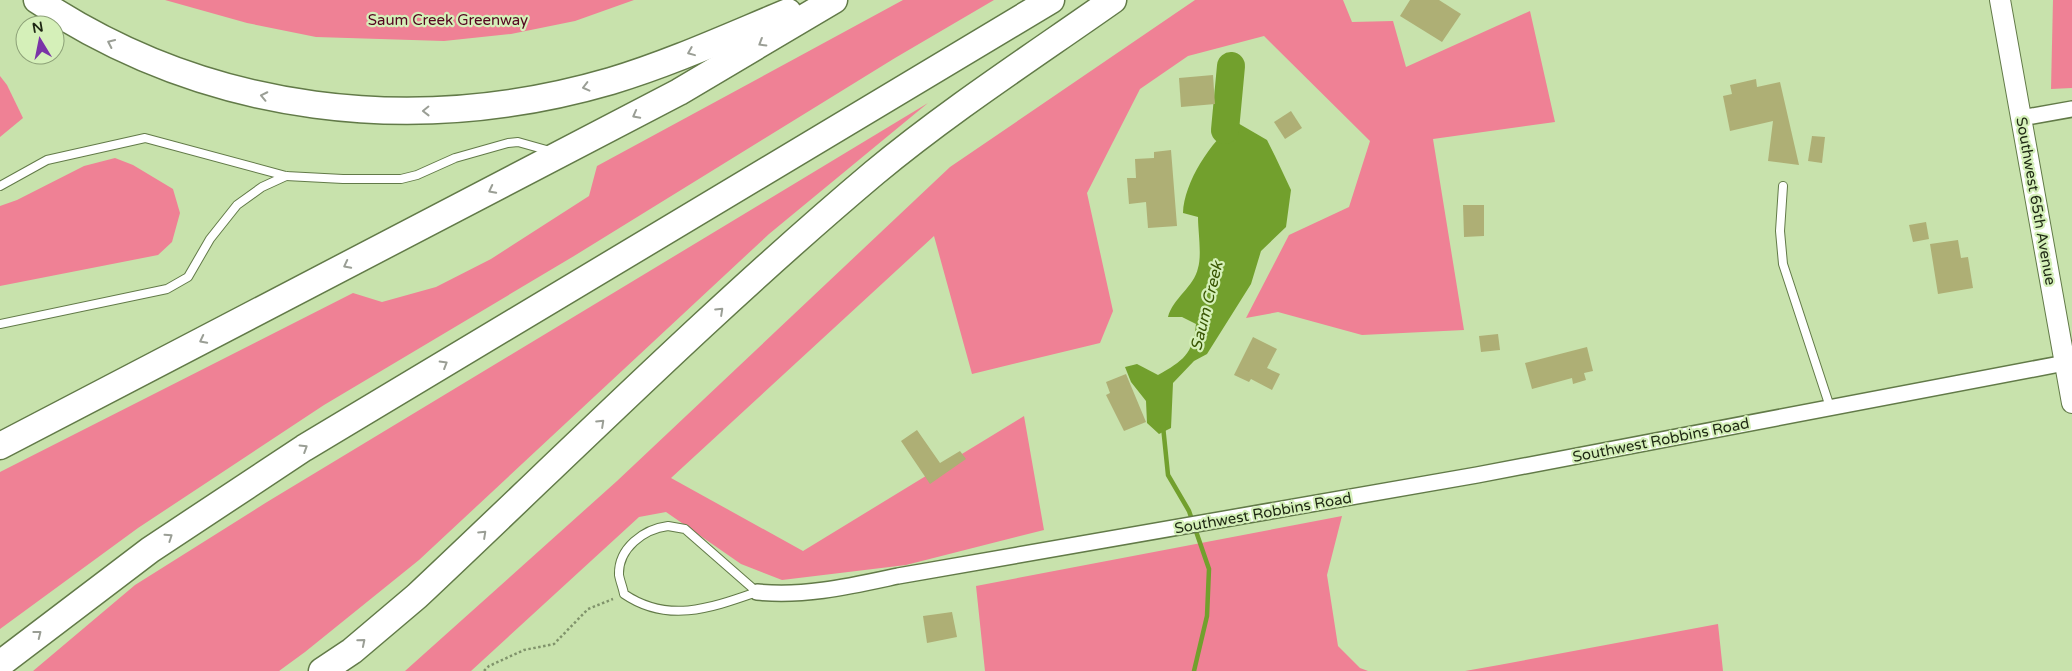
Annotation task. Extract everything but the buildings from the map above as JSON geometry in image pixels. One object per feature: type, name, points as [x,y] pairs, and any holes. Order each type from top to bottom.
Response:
[{"type":"highway","points":[[37,0],[86,31],[150,61],[234,89],[336,108],[447,111],[498,105],[558,94],[611,80],[666,62],[817,0]]},
{"type":"highway","points":[[0,446],[679,92],[834,0]]},
{"type":"highway","points":[[0,664],[150,550],[304,448],[1050,0]]},
{"type":"highway","points":[[322,671],[352,651],[417,596],[792,244],[876,172],[953,111],[1113,0]]},
{"type":"main road","name":"Southwest 65th Avenue","points":[[2000,0],[2072,403]]},
{"type":"street","points":[[2021,118],[2072,109]]},
{"type":"street","name":"Southwest Robbins Road","points":[[757,592],[784,595],[836,589],[898,576],[1227,519],[2065,363]]},
{"type":"lane","points":[[0,186],[47,160],[145,138],[286,176],[375,180],[401,179],[417,175],[455,158],[518,142],[562,154]]},
{"type":"lane","points":[[0,324],[167,289],[180,284],[188,277],[210,239],[237,205],[262,187],[286,176]]},
{"type":"lane","points":[[1783,186],[1780,231],[1783,264],[1830,408]]},
{"type":"lane","points":[[624,594],[619,574],[626,550],[638,538],[653,528],[668,526],[684,529],[697,538],[757,592]]},
{"type":"lane","name":"Southwest Robbins Road","points":[[624,594],[641,606],[669,612],[720,605],[757,592]]},
{"type":"path","points":[[484,671],[489,666],[524,650],[554,644],[588,609],[624,594]]},
{"type":"green space","name":"Saum Creek Greenway","points":[[165,0],[634,0],[575,21],[511,34],[444,41],[316,37],[247,23]]},
{"type":"green space","points":[[903,0],[994,0],[895,58],[574,256],[324,405],[138,528],[0,629],[0,472],[353,293],[382,302],[436,287],[491,259],[589,196],[597,166]]},
{"type":"green space","points":[[1195,0],[1343,0],[1352,22],[1393,21],[1406,67],[1530,11],[1555,122],[1433,139],[1464,330],[1362,335],[1278,312],[1246,318],[1289,235],[1349,207],[1370,141],[1264,36],[1188,56],[1140,89],[1087,193],[1113,311],[1100,343],[972,374],[934,236],[671,478],[803,551],[1024,416],[1044,530],[906,565],[782,580],[741,564],[666,512],[639,517],[471,671],[405,671],[617,481],[950,167]]},
{"type":"green space","points":[[2053,0],[2072,0],[2072,88],[2051,89]]},
{"type":"green space","points":[[0,76],[7,85],[23,118],[0,137]]},
{"type":"green space","points":[[928,103],[769,234],[419,560],[279,671],[33,671],[135,585],[267,502]]},
{"type":"green space","points":[[115,158],[133,165],[173,189],[180,213],[172,242],[158,255],[0,286],[0,206],[17,200],[84,166]]},
{"type":"green space","points":[[1342,516],[1327,575],[1338,646],[1360,668],[1368,671],[985,671],[976,586]]},
{"type":"green space","points":[[1718,624],[1723,671],[1465,671],[1499,665]]},
{"type":"water","points":[[1236,122],[1267,140],[1275,156],[1291,190],[1286,227],[1261,251],[1251,284],[1207,354],[1194,361],[1173,383],[1171,428],[1159,434],[1147,423],[1146,401],[1131,382],[1125,367],[1137,364],[1158,375],[1180,361],[1189,350],[1195,334],[1196,324],[1182,317],[1168,317],[1174,304],[1196,275],[1199,263],[1198,217],[1183,213],[1185,201],[1188,188],[1200,163],[1217,140]]},
{"type":"waterway","name":"Saum Creek","points":[[1225,130],[1231,66]]},
{"type":"waterway","name":"Saum Creek","points":[[1163,426],[1168,475],[1189,511],[1209,569],[1207,616],[1194,671]]}]
